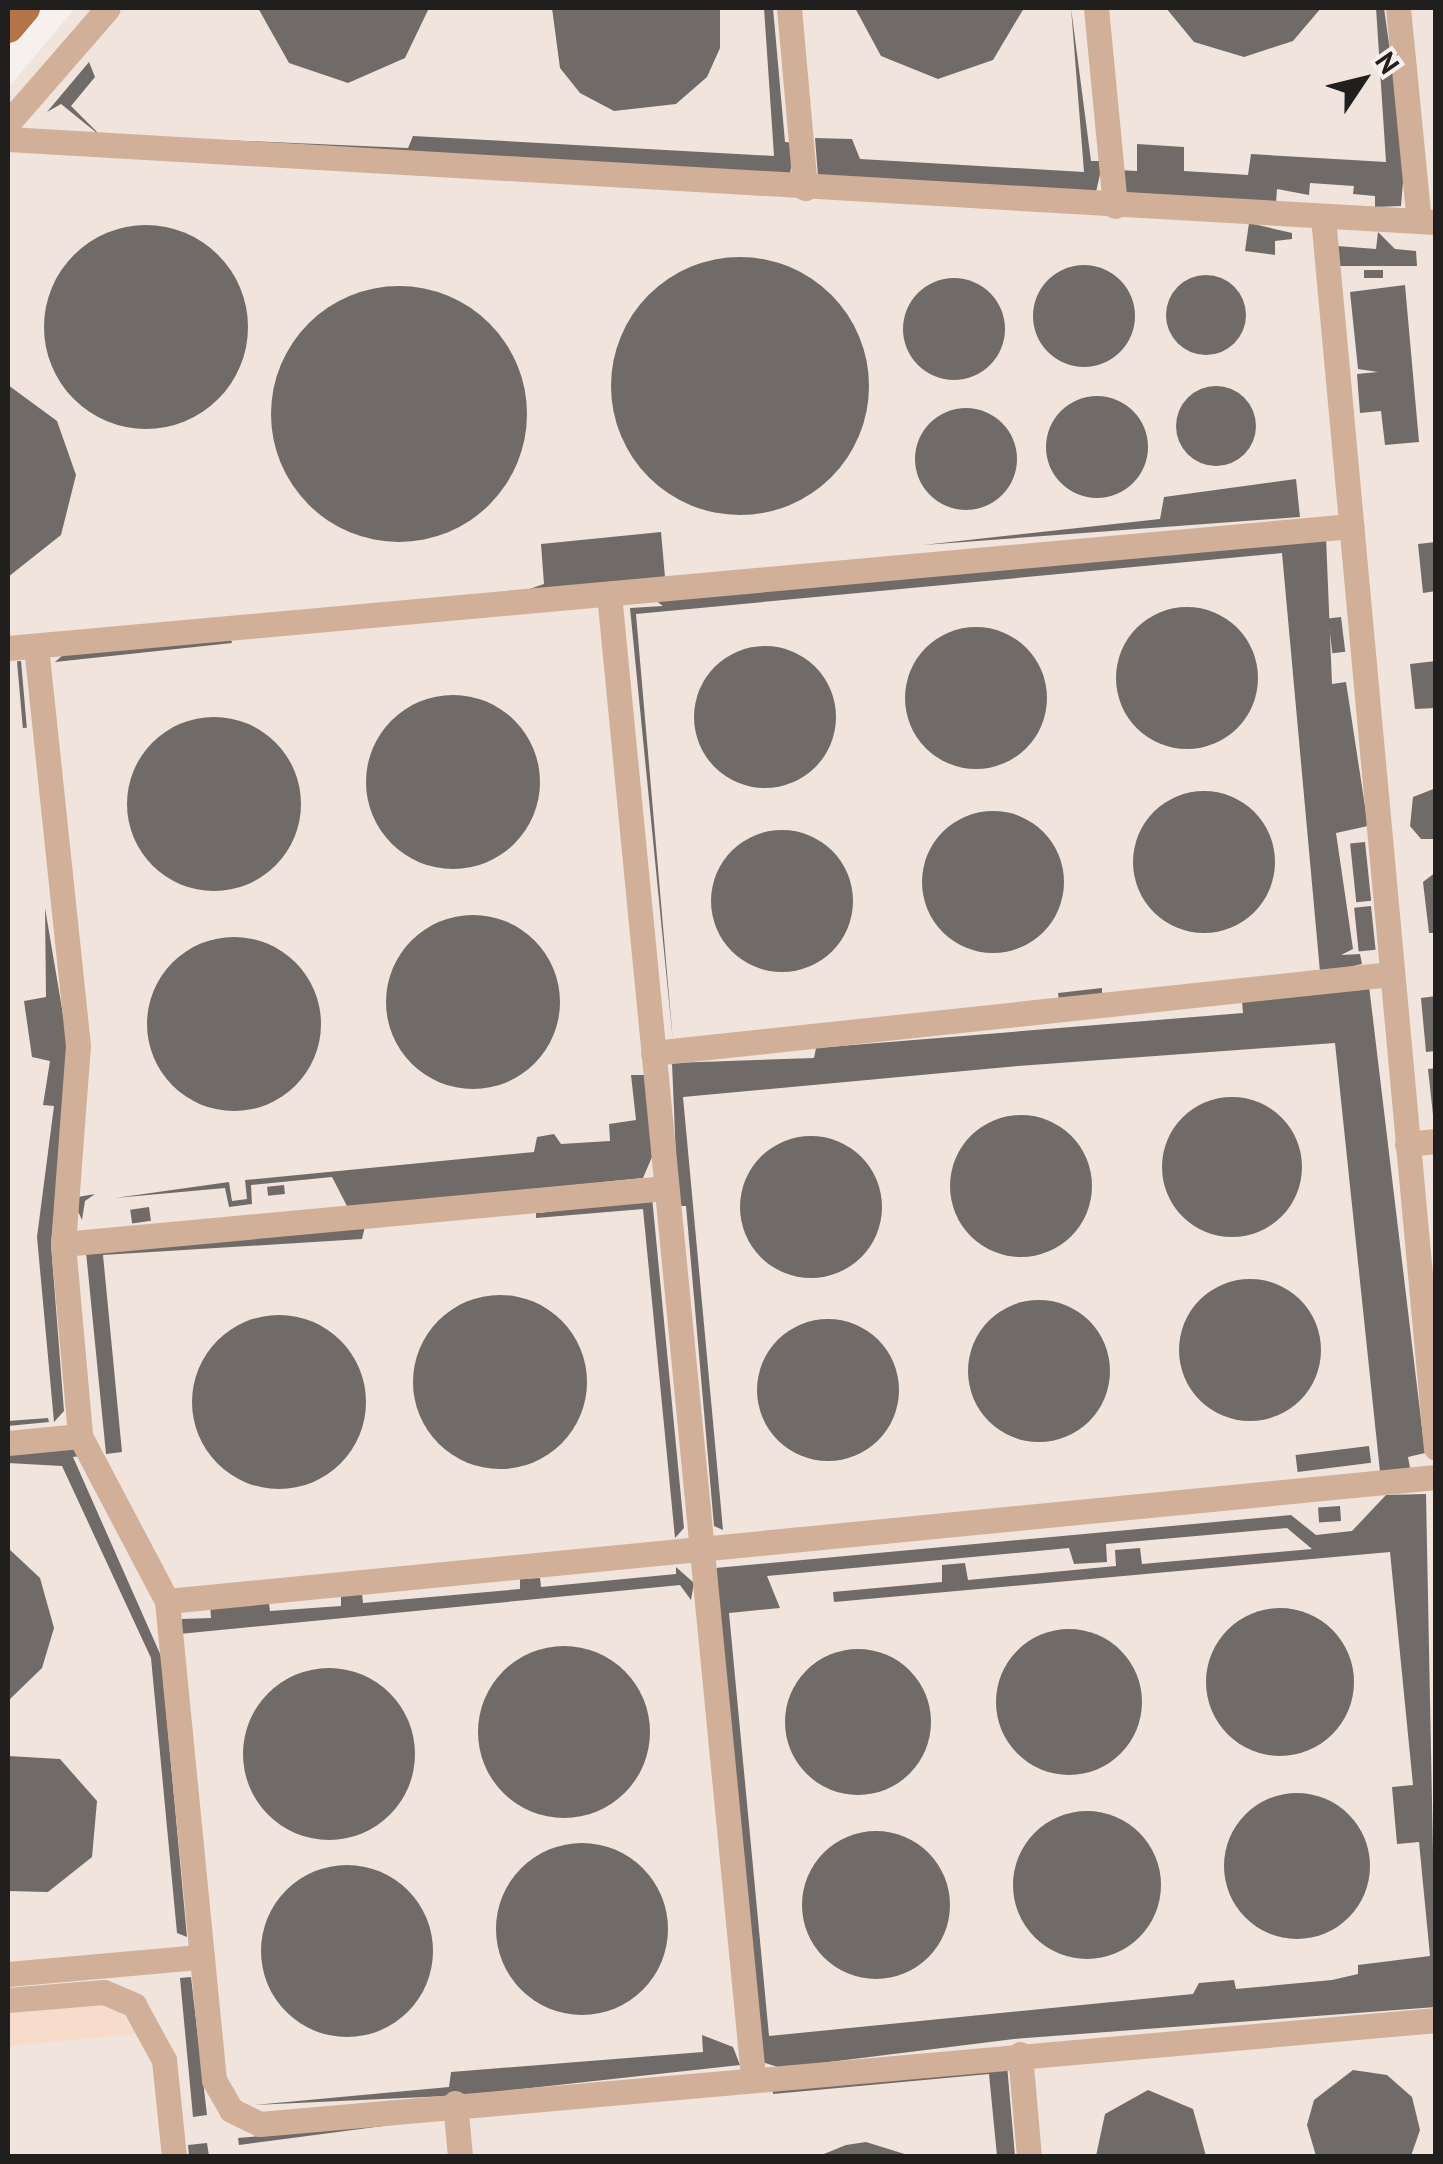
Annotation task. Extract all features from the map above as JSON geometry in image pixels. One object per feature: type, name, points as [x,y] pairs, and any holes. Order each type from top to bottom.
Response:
[{"type":"main road","points":[[8,27],[24,8]]},
{"type":"lane","points":[[8,123],[108,8]]},
{"type":"lane","points":[[789,8],[806,188]]},
{"type":"lane","points":[[1096,8],[1115,206]]},
{"type":"lane","points":[[8,138],[806,188],[1427,221],[1398,8]]},
{"type":"lane","points":[[1322,217],[1436,1448]]},
{"type":"lane","points":[[8,648],[1351,526]]},
{"type":"lane","points":[[609,594],[753,2076]]},
{"type":"lane","points":[[36,646],[78,1046],[62,1244],[80,1436],[167,1601],[214,2080],[243,2120],[1436,2020]]},
{"type":"lane","points":[[653,1053],[1391,974]]},
{"type":"lane","points":[[1407,1144],[1436,1141]]},
{"type":"lane","points":[[62,1244],[665,1188]]},
{"type":"lane","points":[[8,1443],[80,1436]]},
{"type":"lane","points":[[167,1601],[1436,1477]]},
{"type":"lane","points":[[8,1974],[200,1956]]},
{"type":"lane","points":[[8,2000],[104,1992],[134,2006],[164,2060],[174,2156]]},
{"type":"lane","points":[[1020,2054],[1029,2156]]},
{"type":"lane","points":[[455,2103],[460,2156]]},
{"type":"shaded area","points":[[75,8],[1435,8],[1435,2156],[8,2156],[8,88]]},
{"type":"shaded area","points":[[97,2000],[118,2009],[136,2034],[8,2046],[8,2010]]},
{"type":"building","points":[[258,8],[429,8],[405,58],[348,83],[289,63]]},
{"type":"building","points":[[552,8],[720,8],[720,48],[707,77],[676,104],[614,111],[580,93],[560,68]]},
{"type":"building","points":[[764,8],[773,8],[785,142],[795,143],[790,174],[107,135],[408,148],[413,136],[774,156]]},
{"type":"building","points":[[855,8],[1024,8],[993,60],[938,79],[881,56]]},
{"type":"building","points":[[1071,8],[1091,161],[1103,161],[1096,192],[818,176],[815,138],[852,139],[860,159],[1084,172]]},
{"type":"building","points":[[1166,8],[1321,8],[1293,41],[1244,57],[1194,42]]},
{"type":"building","points":[[1376,8],[1384,8],[1405,158],[1401,206],[1375,207],[1375,196],[1353,194],[1354,186],[1310,183],[1309,195],[1277,189],[1276,203],[1125,193],[1118,170],[1137,171],[1137,144],[1184,147],[1184,171],[1248,175],[1251,154],[1386,162]]},
{"type":"building","points":[[89,62],[95,77],[71,106],[103,138],[61,104],[47,112]]},
{"type":"building","points":[[1249,223],[1292,233],[1292,239],[1275,241],[1275,255],[1245,251]]},
{"type":"building","points":[[146,225],[185,233],[218,255],[240,288],[248,327],[240,366],[218,399],[185,421],[146,429],[107,421],[74,399],[52,366],[44,327],[52,288],[74,255],[107,233]]},
{"type":"building","points":[[1378,232],[1395,249],[1416,251],[1417,266],[1338,266],[1337,246],[1376,249]]},
{"type":"building","points":[[740,257],[789,267],[831,295],[859,337],[869,386],[859,435],[831,477],[789,505],[740,515],[691,505],[649,477],[621,435],[611,386],[621,337],[649,295],[691,267]]},
{"type":"building","points":[[1084,265],[1104,269],[1120,280],[1131,296],[1135,316],[1131,336],[1120,352],[1104,363],[1084,367],[1064,363],[1048,352],[1037,336],[1033,316],[1037,296],[1048,280],[1064,269]]},
{"type":"building","points":[[1364,270],[1383,270],[1383,278],[1364,278]]},
{"type":"building","points":[[1206,275],[1221,278],[1234,287],[1243,300],[1243,330],[1234,343],[1221,352],[1206,355],[1191,352],[1178,343],[1169,330],[1166,315],[1169,300],[1178,287],[1191,278]]},
{"type":"building","points":[[954,278],[974,282],[990,293],[1001,309],[1005,329],[1001,349],[990,365],[974,376],[954,380],[934,376],[918,365],[907,349],[903,329],[907,309],[918,293],[934,282]]},
{"type":"building","points":[[1405,285],[1419,442],[1385,445],[1381,411],[1360,413],[1357,374],[1378,372],[1358,369],[1350,292]]},
{"type":"building","points":[[399,286],[448,296],[489,324],[517,365],[527,414],[517,463],[489,504],[448,532],[399,542],[350,532],[309,504],[281,463],[271,414],[281,365],[309,324],[350,296]]},
{"type":"building","points":[[8,385],[57,421],[76,475],[61,535],[8,577]]},
{"type":"building","points":[[1216,386],[1231,389],[1244,398],[1253,411],[1253,441],[1244,454],[1231,463],[1216,466],[1201,463],[1188,454],[1179,441],[1176,426],[1179,411],[1188,398],[1201,389]]},
{"type":"building","points":[[1097,396],[1117,400],[1133,411],[1144,427],[1148,447],[1144,467],[1133,483],[1117,494],[1097,498],[1077,494],[1061,483],[1050,467],[1046,447],[1050,427],[1061,411],[1077,400]]},
{"type":"building","points":[[966,408],[986,412],[1002,423],[1013,439],[1017,459],[1013,479],[1002,495],[986,506],[966,510],[946,506],[930,495],[919,479],[915,459],[919,439],[930,423],[946,412]]},
{"type":"building","points":[[1296,479],[1300,517],[923,545],[1160,519],[1164,497]]},
{"type":"building","points":[[661,532],[665,577],[518,593],[544,584],[541,544]]},
{"type":"building","points":[[1326,537],[1332,684],[1346,682],[1368,826],[1336,833],[1353,949],[1341,955],[1360,954],[1362,964],[1320,972],[1282,553],[636,614],[673,1042],[630,608],[663,606],[652,598]]},
{"type":"building","points":[[1436,542],[1436,591],[1423,593],[1418,544]]},
{"type":"building","points":[[330,607],[524,607],[524,614],[330,614]]},
{"type":"building","points":[[1187,607],[1214,612],[1237,628],[1253,651],[1258,678],[1253,705],[1237,728],[1214,744],[1187,749],[1160,744],[1137,728],[1121,705],[1116,678],[1121,651],[1137,628],[1160,612]]},
{"type":"building","points":[[1341,617],[1345,652],[1332,653],[1328,619]]},
{"type":"building","points":[[976,627],[1003,633],[1026,648],[1041,671],[1047,698],[1041,725],[1026,748],[1003,763],[976,769],[949,763],[926,748],[911,725],[905,698],[911,671],[926,648],[949,633]]},
{"type":"building","points":[[231,639],[232,643],[55,662],[63,655]]},
{"type":"building","points":[[765,646],[792,652],[815,667],[830,690],[836,717],[830,744],[815,767],[792,782],[765,788],[738,782],[715,767],[700,744],[694,717],[700,690],[715,667],[738,652]]},
{"type":"building","points":[[17,661],[21,661],[27,728],[23,728]]},
{"type":"building","points":[[1436,661],[1436,708],[1415,709],[1410,664]]},
{"type":"building","points":[[453,695],[486,702],[515,720],[533,749],[540,782],[533,815],[515,844],[486,862],[453,869],[420,862],[391,844],[373,815],[366,782],[373,749],[391,720],[420,702]]},
{"type":"building","points":[[214,717],[247,723],[276,742],[295,771],[301,804],[295,837],[276,866],[247,885],[214,891],[181,885],[152,866],[133,837],[127,804],[133,771],[152,742],[181,723]]},
{"type":"building","points":[[1436,788],[1436,839],[1421,839],[1410,826],[1413,797]]},
{"type":"building","points":[[1204,791],[1231,796],[1254,812],[1270,835],[1275,862],[1270,889],[1254,912],[1231,928],[1204,933],[1177,928],[1154,912],[1138,889],[1133,862],[1138,835],[1154,812],[1177,796]]},
{"type":"building","points":[[993,811],[1020,816],[1043,832],[1059,855],[1064,882],[1059,909],[1043,932],[1020,948],[993,953],[966,948],[943,932],[927,909],[922,882],[927,855],[943,832],[966,816]]},
{"type":"building","points":[[782,830],[809,836],[832,851],[847,874],[853,901],[847,928],[832,951],[809,966],[782,972],[755,966],[732,951],[717,928],[711,901],[717,874],[732,851],[755,836]]},
{"type":"building","points":[[1365,842],[1371,901],[1356,902],[1350,844]]},
{"type":"building","points":[[1436,872],[1436,933],[1429,933],[1423,882]]},
{"type":"building","points":[[1371,906],[1376,950],[1359,952],[1354,908]]},
{"type":"building","points":[[45,908],[70,1056],[51,1244],[64,1411],[54,1422],[37,1237],[54,1106],[43,1105],[50,1061],[32,1057],[24,1001],[46,997]]},
{"type":"building","points":[[473,915],[506,922],[534,941],[553,969],[560,1002],[553,1035],[534,1063],[506,1082],[473,1089],[440,1082],[412,1063],[393,1035],[386,1002],[393,969],[412,941],[440,922]]},
{"type":"building","points":[[234,937],[267,943],[296,962],[315,991],[321,1024],[315,1057],[296,1086],[267,1105],[234,1111],[201,1105],[172,1086],[153,1057],[147,1024],[153,991],[172,962],[201,943]]},
{"type":"building","points":[[1369,986],[1425,1453],[1408,1457],[1410,1468],[1380,1472],[1335,1043],[1018,1066],[683,1097],[723,1530],[714,1526],[686,1206],[678,1206],[672,1063],[814,1058],[816,1048],[1243,1013],[1242,1001]]},
{"type":"building","points":[[1102,988],[1102,993],[1060,1007],[1058,993]]},
{"type":"building","points":[[1436,996],[1436,1051],[1426,1052],[1421,998]]},
{"type":"building","points":[[1436,1068],[1436,1114],[1433,1115],[1428,1069]]},
{"type":"building","points":[[631,1075],[647,1075],[652,1157],[643,1178],[348,1208],[332,1177],[251,1185],[252,1204],[229,1207],[225,1188],[115,1198],[229,1182],[232,1201],[247,1199],[245,1180],[534,1152],[537,1137],[554,1134],[561,1144],[610,1141],[609,1124],[636,1120]]},
{"type":"building","points":[[1232,1097],[1259,1102],[1282,1117],[1297,1140],[1302,1167],[1297,1194],[1282,1217],[1259,1232],[1232,1237],[1205,1232],[1182,1217],[1167,1194],[1162,1167],[1167,1140],[1182,1117],[1205,1102]]},
{"type":"building","points":[[1021,1115],[1048,1121],[1071,1136],[1086,1159],[1092,1186],[1086,1213],[1071,1236],[1048,1251],[1021,1257],[994,1251],[971,1236],[956,1213],[950,1186],[956,1159],[971,1136],[994,1121]]},
{"type":"building","points":[[811,1136],[838,1141],[861,1157],[877,1180],[882,1207],[877,1234],[861,1257],[838,1273],[811,1278],[784,1273],[761,1257],[745,1234],[740,1207],[745,1180],[761,1157],[784,1141]]},
{"type":"building","points":[[284,1185],[285,1194],[268,1196],[267,1187]]},
{"type":"building","points":[[95,1194],[85,1201],[82,1220],[72,1198]]},
{"type":"building","points":[[652,1197],[684,1528],[675,1538],[643,1209],[536,1218],[536,1203],[540,1213]]},
{"type":"building","points":[[149,1207],[151,1221],[132,1224],[130,1210]]},
{"type":"building","points":[[366,1222],[362,1239],[103,1255],[122,1452],[106,1454],[86,1252]]},
{"type":"building","points":[[1250,1279],[1277,1285],[1300,1300],[1315,1323],[1321,1350],[1315,1377],[1300,1400],[1277,1415],[1250,1421],[1223,1415],[1200,1400],[1185,1377],[1179,1350],[1185,1323],[1200,1300],[1223,1285]]},
{"type":"building","points":[[500,1295],[533,1302],[561,1321],[580,1349],[587,1382],[580,1415],[561,1443],[533,1462],[500,1469],[467,1462],[439,1443],[420,1415],[413,1382],[420,1349],[439,1321],[467,1302]]},
{"type":"building","points":[[1039,1300],[1066,1306],[1089,1321],[1104,1344],[1110,1371],[1104,1398],[1089,1421],[1066,1436],[1039,1442],[1012,1436],[989,1421],[974,1398],[968,1371],[974,1344],[989,1321],[1012,1306]]},
{"type":"building","points":[[279,1315],[312,1322],[340,1341],[359,1369],[366,1402],[359,1435],[340,1463],[312,1482],[279,1489],[246,1482],[218,1463],[199,1435],[192,1402],[199,1369],[218,1341],[246,1322]]},
{"type":"building","points":[[828,1319],[855,1324],[878,1340],[894,1363],[899,1390],[894,1417],[878,1440],[855,1456],[828,1461],[801,1456],[778,1440],[762,1417],[757,1390],[762,1363],[778,1340],[801,1324]]},
{"type":"building","points":[[48,1418],[49,1422],[8,1426],[8,1421]]},
{"type":"building","points":[[58,1443],[88,1455],[73,1457],[161,1656],[187,1937],[177,1933],[151,1658],[62,1466],[8,1463],[8,1449]]},
{"type":"building","points":[[1369,1446],[1371,1463],[1298,1472],[1296,1455]]},
{"type":"building","points":[[1426,1494],[1436,2007],[1014,2039],[781,2068],[762,2062],[715,1568],[1291,1515],[1316,1535],[1352,1531],[1386,1495]],"holes":[[[1287,1528],[1312,1549],[1142,1564],[1140,1548],[1115,1550],[1116,1566],[968,1580],[965,1563],[942,1565],[942,1582],[833,1592],[834,1602],[1390,1552],[1413,1785],[1392,1787],[1397,1844],[1419,1842],[1430,1956],[1358,1965],[1358,1974],[1332,1980],[1236,1989],[1234,1980],[1199,1983],[1193,1994],[769,2036],[729,1613],[780,1608],[767,1576],[1069,1548],[1074,1564],[1107,1562],[1106,1544]]]},
{"type":"building","points":[[1340,1506],[1341,1521],[1319,1522],[1318,1508]]},
{"type":"building","points":[[8,1548],[40,1578],[54,1628],[42,1668],[8,1701]]},
{"type":"building","points":[[676,1567],[694,1583],[691,1600],[680,1585],[179,1634],[182,1619],[211,1618],[210,1602],[268,1596],[270,1611],[341,1606],[341,1595],[362,1594],[363,1603],[520,1589],[520,1579],[540,1578],[541,1587],[676,1574]]},
{"type":"building","points":[[1280,1608],[1308,1614],[1332,1630],[1348,1654],[1354,1682],[1348,1710],[1332,1734],[1308,1750],[1280,1756],[1252,1750],[1228,1734],[1212,1710],[1206,1682],[1212,1654],[1228,1630],[1252,1614]]},
{"type":"building","points":[[1069,1629],[1097,1634],[1121,1650],[1137,1674],[1142,1702],[1137,1730],[1121,1754],[1097,1770],[1069,1775],[1041,1770],[1017,1754],[1001,1730],[996,1702],[1001,1674],[1017,1650],[1041,1634]]},
{"type":"building","points":[[564,1646],[597,1653],[625,1671],[643,1699],[650,1732],[643,1765],[625,1793],[597,1811],[564,1818],[531,1811],[503,1793],[485,1765],[478,1732],[485,1699],[503,1671],[531,1653]]},
{"type":"building","points":[[858,1649],[886,1654],[910,1670],[926,1694],[931,1722],[926,1750],[910,1774],[886,1790],[858,1795],[830,1790],[806,1774],[790,1750],[785,1722],[790,1694],[806,1670],[830,1654]]},
{"type":"building","points":[[329,1668],[362,1674],[390,1693],[409,1721],[415,1754],[409,1787],[390,1815],[362,1834],[329,1840],[296,1834],[268,1815],[249,1787],[243,1754],[249,1721],[268,1693],[296,1674]]},
{"type":"building","points":[[8,1756],[60,1759],[97,1801],[92,1857],[48,1892],[8,1891]]},
{"type":"building","points":[[1297,1793],[1325,1798],[1349,1814],[1365,1838],[1370,1866],[1365,1894],[1349,1918],[1325,1934],[1297,1939],[1269,1934],[1245,1918],[1229,1894],[1224,1866],[1229,1838],[1245,1814],[1269,1798]]},
{"type":"building","points":[[1087,1811],[1115,1817],[1139,1833],[1155,1857],[1161,1885],[1155,1913],[1139,1937],[1115,1953],[1087,1959],[1059,1953],[1035,1937],[1019,1913],[1013,1885],[1019,1857],[1035,1833],[1059,1817]]},
{"type":"building","points":[[876,1831],[904,1837],[928,1853],[944,1877],[950,1905],[944,1933],[928,1957],[904,1973],[876,1979],[848,1973],[824,1957],[808,1933],[802,1905],[808,1877],[824,1853],[848,1837]]},
{"type":"building","points":[[582,1843],[615,1849],[643,1868],[662,1896],[668,1929],[662,1962],[643,1990],[615,2009],[582,2015],[549,2009],[521,1990],[502,1962],[496,1929],[502,1896],[521,1868],[549,1849]]},
{"type":"building","points":[[347,1865],[380,1871],[408,1890],[427,1918],[433,1951],[427,1984],[408,2012],[380,2031],[347,2037],[314,2031],[286,2012],[267,1984],[261,1951],[267,1918],[286,1890],[314,1871]]},
{"type":"building","points":[[191,1977],[207,2115],[193,2117],[180,1978]]},
{"type":"building","points":[[702,2035],[733,2047],[740,2065],[468,2095],[254,2105],[449,2087],[451,2072],[703,2052]]},
{"type":"building","points":[[1007,2065],[1015,2156],[997,2156],[989,2074],[773,2094],[772,2082]]},
{"type":"building","points":[[1353,2070],[1387,2075],[1412,2097],[1420,2130],[1411,2156],[1316,2156],[1307,2125],[1314,2100]]},
{"type":"building","points":[[1148,2090],[1193,2109],[1206,2156],[1096,2156],[1105,2114]]},
{"type":"building","points":[[406,2123],[239,2145],[238,2138]]},
{"type":"building","points":[[866,2142],[911,2156],[819,2156],[846,2145]]},
{"type":"building","points":[[207,2143],[209,2156],[189,2156],[188,2145]]}]
